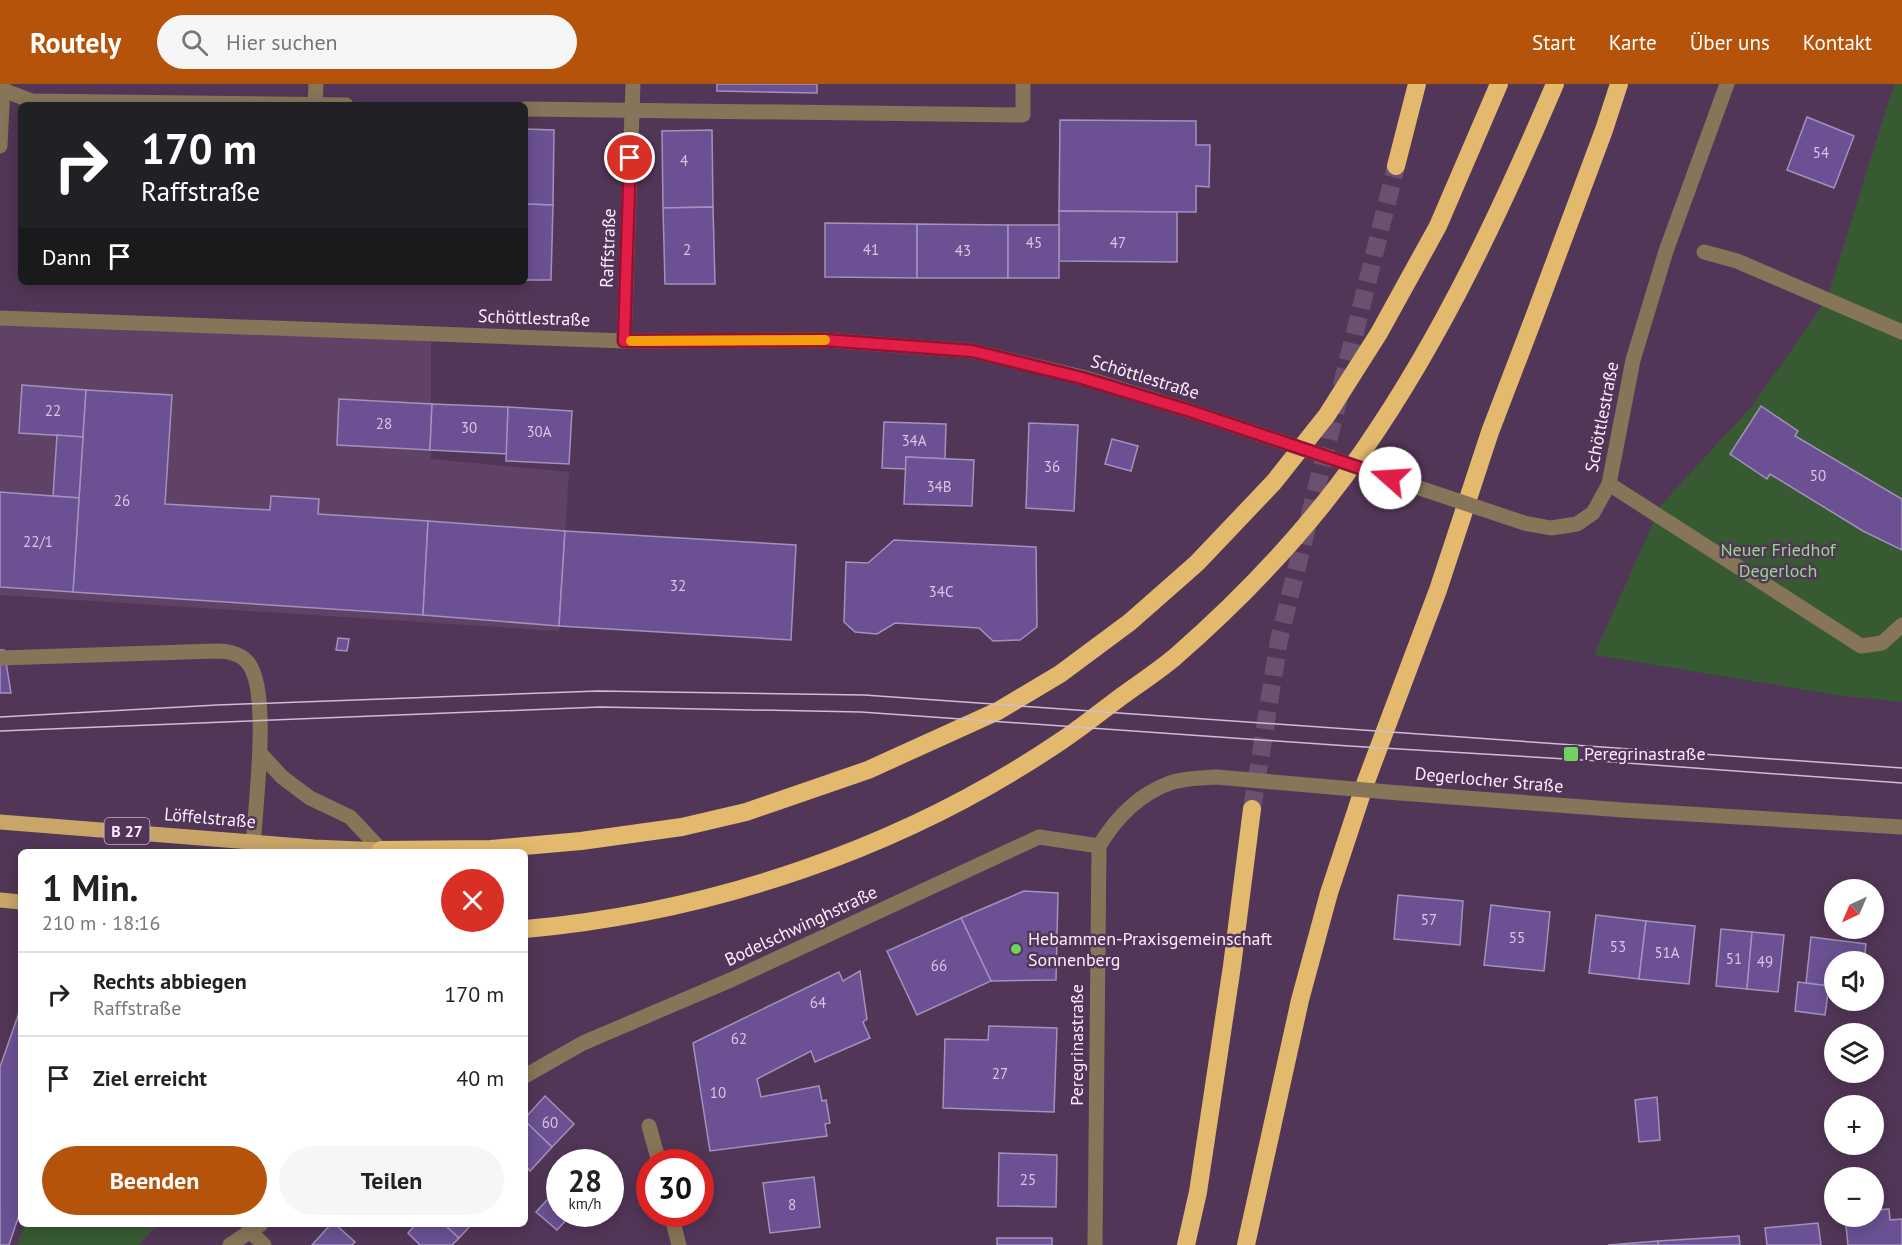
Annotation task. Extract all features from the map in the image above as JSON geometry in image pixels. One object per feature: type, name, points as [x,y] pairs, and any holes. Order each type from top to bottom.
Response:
[{"type":"highway","points":[[1396,166],[1417,84]]},
{"type":"highway","points":[[491,849],[581,841],[682,827],[746,812],[868,770],[998,711],[1060,674],[1130,622],[1197,563],[1274,482],[1327,415],[1379,333],[1438,226],[1498,84]]},
{"type":"highway","points":[[528,929],[572,925],[664,909],[748,888],[831,860],[916,823],[999,779],[1061,741],[1172,659],[1241,596],[1299,533],[1370,441],[1420,364],[1478,253],[1555,84]]},
{"type":"highway","points":[[1246,1245],[1300,1000],[1329,893],[1365,784],[1438,590],[1490,432],[1619,84]]},
{"type":"highway","points":[[1186,1245],[1198,1192],[1232,966],[1252,809]]},
{"type":"main road","name":"Löffelstraße","points":[[0,822],[253,846],[359,849]]},
{"type":"main road","points":[[0,900],[18,902]]},
{"type":"street","points":[[315,102],[316,84]]},
{"type":"street","name":"Raffstraße","points":[[624,341],[633,84]]},
{"type":"street","points":[[528,109],[1023,115],[1023,84]]},
{"type":"street","name":"Schöttlestraße","points":[[0,318],[624,341],[824,340],[972,351],[1082,378],[1190,411],[1524,523],[1551,528],[1577,524],[1593,513],[1609,484],[1633,360],[1666,251],[1727,84]]},
{"type":"street","points":[[0,146],[2,88],[32,101],[103,102]]},
{"type":"street","points":[[1704,252],[1737,261],[1902,332]]},
{"type":"street","points":[[1609,484],[1861,646],[1882,643],[1902,625]]},
{"type":"street","points":[[0,657],[233,652],[248,663],[256,681],[260,726],[253,846]]},
{"type":"street","points":[[260,753],[282,777],[310,798],[350,817],[380,849]]},
{"type":"street","name":"Degerlocher Straße","points":[[1099,846],[1110,827],[1140,798],[1172,782],[1216,777],[1611,810],[1902,827]]},
{"type":"street","name":"Bodelschwinghstraße","points":[[528,1074],[583,1043],[724,984],[1039,837],[1099,846]]},
{"type":"street","name":"Peregrinastraße","points":[[1095,1245],[1099,846]]},
{"type":"street","points":[[650,1126],[655,1149]]},
{"type":"street","points":[[230,1245],[255,1227],[264,1245]]},
{"type":"street","points":[[674,1227],[679,1245]]},
{"type":"shaded area","points":[[0,312],[431,328],[431,459],[569,472],[559,631],[0,595]]},
{"type":"green space","name":"Neuer Friedhof Degerloch","points":[[1894,84],[1902,84],[1902,702],[1842,696],[1594,655],[1661,505],[1752,406],[1827,299]]},
{"type":"green space","points":[[24,1227],[155,1227],[139,1245],[17,1245]]},
{"type":"building","points":[[717,84],[817,84],[817,93],[717,91]]},
{"type":"building","points":[[1807,117],[1854,136],[1834,188],[1787,170]]},
{"type":"building","points":[[1060,120],[1196,121],[1196,145],[1210,145],[1209,187],[1196,186],[1196,212],[1059,211]]},
{"type":"building","points":[[528,129],[554,130],[553,205],[528,204]]},
{"type":"building","points":[[712,130],[713,207],[663,208],[662,131]]},
{"type":"building","points":[[528,204],[553,205],[551,280],[528,280]]},
{"type":"building","points":[[713,207],[715,284],[665,284],[663,208]]},
{"type":"building","points":[[1059,211],[1177,212],[1177,262],[1059,261]]},
{"type":"building","points":[[825,223],[917,224],[917,278],[825,277]]},
{"type":"building","points":[[917,224],[1008,225],[1008,278],[917,278]]},
{"type":"building","points":[[1008,225],[1059,225],[1059,278],[1008,278]]},
{"type":"building","points":[[22,385],[86,390],[83,437],[19,433]]},
{"type":"building","points":[[86,390],[172,395],[165,504],[270,510],[271,496],[319,499],[318,514],[428,521],[423,615],[73,592]]},
{"type":"building","points":[[339,399],[432,404],[430,450],[337,445]]},
{"type":"building","points":[[432,404],[508,407],[507,454],[430,450]]},
{"type":"building","points":[[1761,406],[1798,431],[1795,436],[1902,499],[1902,550],[1863,531],[1770,474],[1767,479],[1730,454]]},
{"type":"building","points":[[508,407],[572,411],[569,464],[506,461]]},
{"type":"building","points":[[884,422],[946,424],[945,459],[906,457],[906,469],[882,468]]},
{"type":"building","points":[[1029,423],[1078,425],[1074,511],[1026,508]]},
{"type":"building","points":[[57,435],[83,437],[79,498],[53,496]]},
{"type":"building","points":[[1112,439],[1138,446],[1131,471],[1105,464]]},
{"type":"building","points":[[906,457],[974,460],[972,506],[904,504]]},
{"type":"building","points":[[0,492],[79,498],[73,592],[0,587]]},
{"type":"building","points":[[428,521],[565,531],[559,626],[423,615]]},
{"type":"building","points":[[565,531],[796,545],[791,640],[559,626]]},
{"type":"building","points":[[894,540],[1036,547],[1037,627],[1020,640],[993,641],[979,628],[895,623],[877,634],[855,632],[844,622],[846,562],[868,563]]},
{"type":"building","points":[[338,638],[349,639],[347,651],[336,650]]},
{"type":"building","points":[[0,650],[4,650],[11,693],[0,693]]},
{"type":"building","name":"Hebammen-Praxisgemeinschaft Sonnenberg","points":[[1024,891],[1058,893],[1056,980],[991,981],[961,918]]},
{"type":"building","points":[[1398,895],[1463,901],[1460,945],[1394,939]]},
{"type":"building","points":[[1491,905],[1550,912],[1544,971],[1484,965]]},
{"type":"building","points":[[1596,915],[1646,921],[1639,979],[1589,973]]},
{"type":"building","points":[[961,918],[991,981],[917,1015],[887,951]]},
{"type":"building","points":[[1646,921],[1695,926],[1689,984],[1639,979]]},
{"type":"building","points":[[1721,929],[1752,932],[1747,989],[1716,986]]},
{"type":"building","points":[[1752,932],[1784,935],[1778,992],[1747,989]]},
{"type":"building","points":[[1811,937],[1866,944],[1865,951],[1824,951],[1824,986],[1806,983]]},
{"type":"building","points":[[860,971],[867,1019],[863,1022],[870,1038],[815,1062],[811,1051],[757,1079],[761,1097],[819,1086],[822,1101],[826,1100],[830,1123],[825,1124],[827,1136],[714,1150],[710,1149],[693,1043],[839,972],[843,981]]},
{"type":"building","points":[[1798,982],[1824,985],[1825,1015],[1795,1011]]},
{"type":"building","points":[[18,1016],[18,1218],[9,1245],[0,1245],[0,1067]]},
{"type":"building","points":[[989,1026],[1057,1028],[1054,1112],[943,1108],[945,1039],[988,1040]]},
{"type":"building","points":[[545,1096],[574,1124],[552,1147],[528,1124],[528,1115]]},
{"type":"building","points":[[1657,1097],[1660,1140],[1639,1142],[1635,1100]]},
{"type":"building","points":[[528,1124],[552,1147],[546,1149],[546,1154],[530,1171],[528,1169]]},
{"type":"building","points":[[999,1153],[1057,1155],[1056,1207],[998,1206]]},
{"type":"building","points":[[814,1177],[820,1227],[770,1233],[763,1183]]},
{"type":"building","points":[[546,1201],[546,1221],[536,1212]]},
{"type":"building","points":[[1884,1209],[1889,1209],[1890,1220],[1902,1219],[1902,1245],[1848,1245],[1846,1227],[1884,1227]]},
{"type":"building","points":[[1818,1223],[1821,1245],[1767,1245],[1765,1228]]},
{"type":"building","points":[[328,1227],[338,1227],[355,1242],[352,1245],[312,1245]]},
{"type":"building","points":[[413,1227],[447,1227],[459,1238],[452,1245],[420,1245],[408,1233]]},
{"type":"building","points":[[447,1227],[469,1227],[459,1238]]},
{"type":"building","points":[[1739,1236],[1740,1245],[1658,1245],[1658,1241]]},
{"type":"building","points":[[997,1238],[1052,1238],[1052,1245],[997,1245]]},
{"type":"building","points":[[1658,1241],[1658,1245],[1608,1245]]},
{"type":"tunnel","points":[[1252,809],[1279,640],[1396,166]]},
{"type":"tram line","points":[[0,717],[217,705],[598,691],[864,695],[1902,768]]},
{"type":"tram line","points":[[0,731],[600,707],[861,712],[1902,783]]},
{"type":"slow traffic","points":[[631,341],[825,340]]},
{"type":"place","name":"Peregrinastraße","points":[[1571,754]]},
{"type":"place","name":"Hebammen-Praxisgemeinschaft Sonnenberg","points":[[1016,949]]},
{"type":"route","points":[[630,158],[624,341],[824,340],[972,351],[1082,378],[1190,411],[1390,478]]}]
